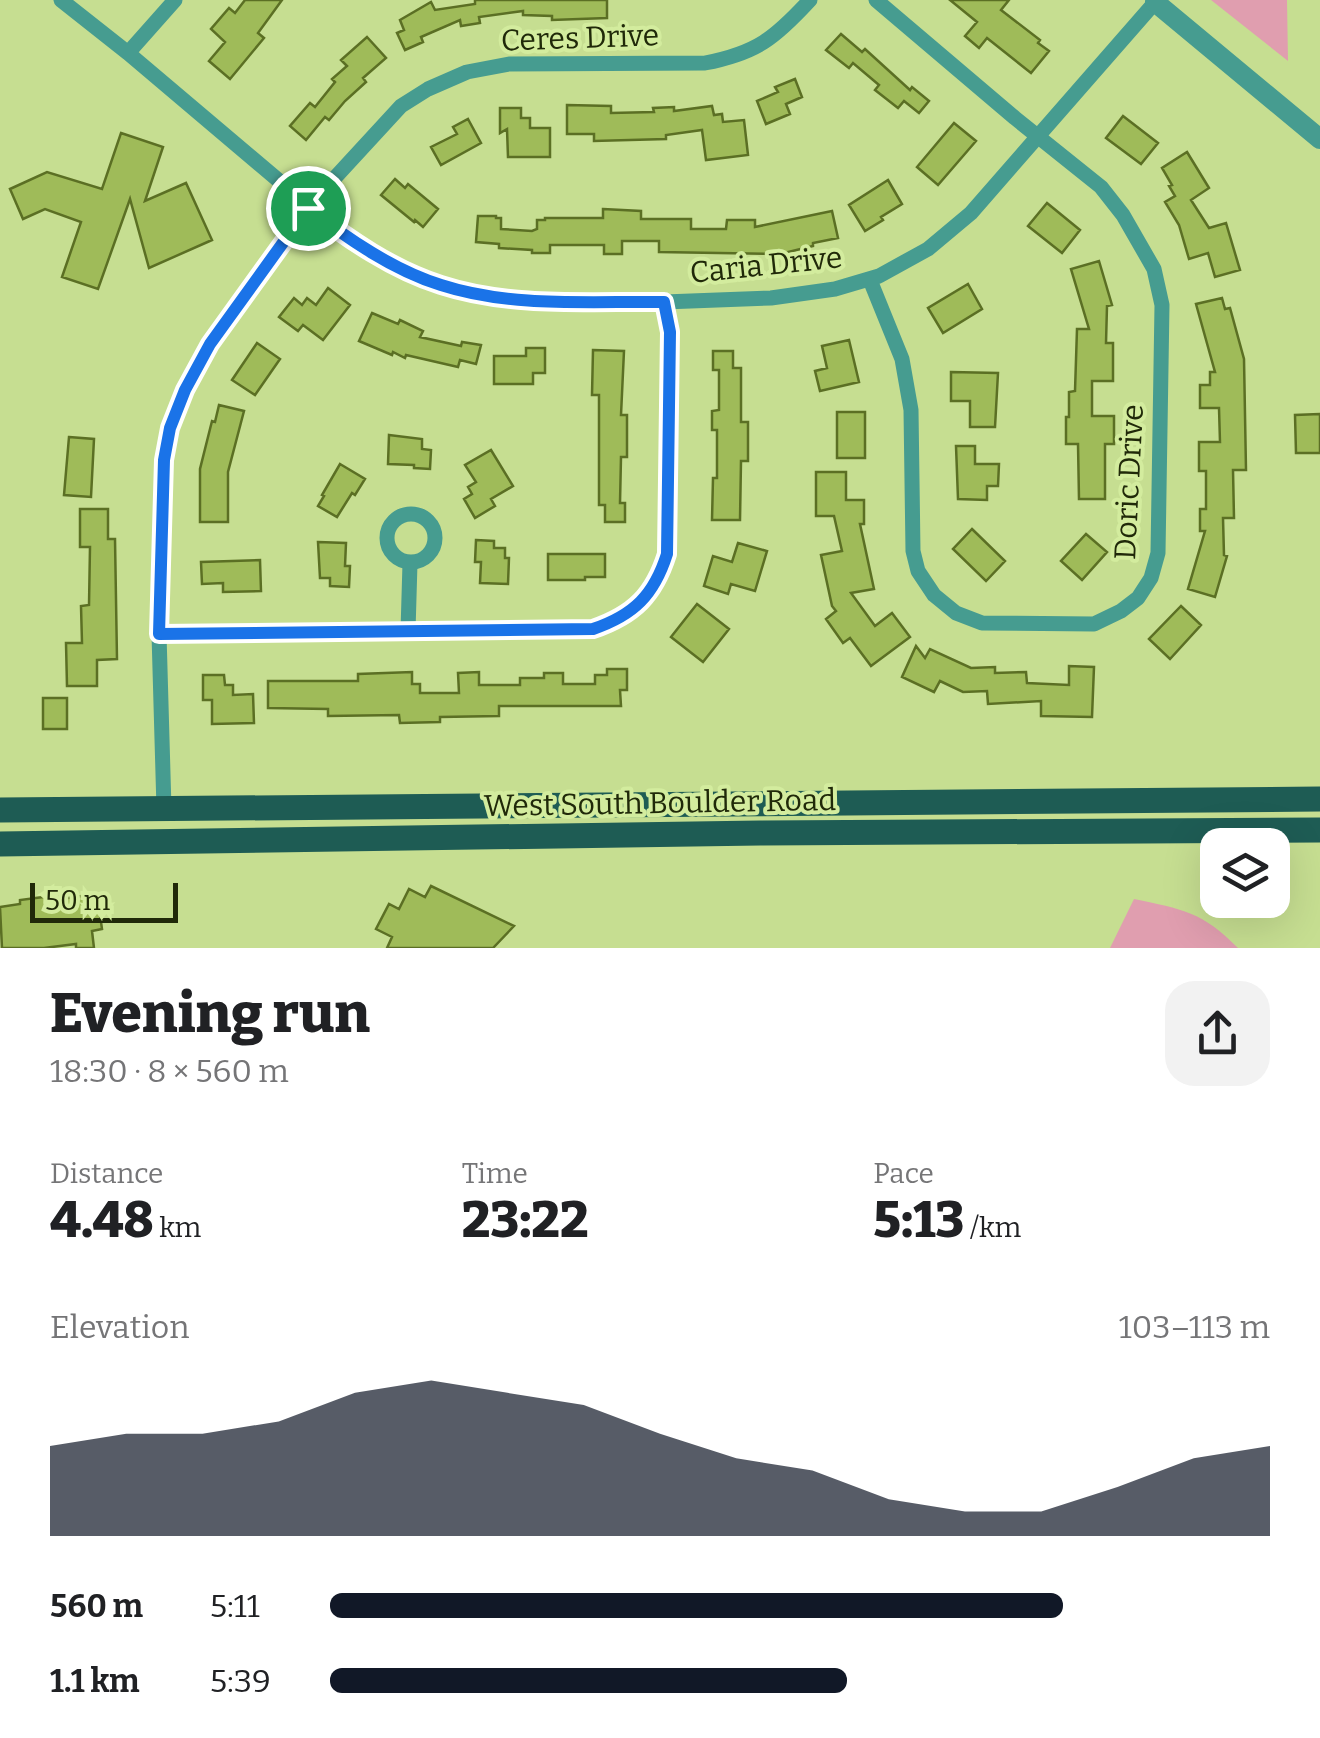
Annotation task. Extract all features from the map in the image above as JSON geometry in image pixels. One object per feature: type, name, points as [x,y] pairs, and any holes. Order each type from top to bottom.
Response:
[{"type":"main road","name":"West South Boulder Road","points":[[0,810],[1320,798]]},
{"type":"main road","name":"West South Boulder Road","points":[[0,844],[1320,830]]},
{"type":"street","name":"Caria Drive","points":[[61,0],[308,208],[393,264],[440,285],[492,297],[664,302],[771,298],[835,289],[870,280],[928,249],[970,213],[1156,1]]},
{"type":"street","points":[[128,53],[176,0]]},
{"type":"street","name":"Ceres Drive","points":[[164,809],[159,634],[164,460],[170,428],[210,344],[308,208],[401,106],[467,72],[509,64],[705,62],[734,57],[760,46],[783,29],[810,0]]},
{"type":"street","name":"Doric Drive","points":[[870,280],[902,358],[911,410],[913,551],[918,571],[934,595],[956,613],[982,624],[1094,624],[1138,598],[1151,578],[1158,553],[1162,304],[1154,269],[1123,214],[1101,187],[876,0]]},
{"type":"street","points":[[1156,1],[1320,139]]},
{"type":"street","points":[[159,634],[593,629],[616,622],[641,603],[660,577],[667,554],[670,332],[664,302]]},
{"type":"street","points":[[408,631],[410,563]]},
{"type":"shaded area","points":[[1211,0],[1287,0],[1288,61]]},
{"type":"shaded area","points":[[1134,899],[1202,919],[1238,948],[1110,948]]},
{"type":"building","points":[[245,0],[282,0],[258,33],[264,38],[230,79],[209,61],[225,42],[211,29],[229,8],[235,13]]},
{"type":"building","points":[[475,0],[607,0],[607,18],[552,20],[552,16],[523,15],[523,11],[479,17],[480,23],[461,26],[460,20],[421,37],[423,42],[405,50],[397,33],[404,30],[400,20],[431,2],[435,10],[475,4]]},
{"type":"building","points":[[950,0],[1009,0],[1001,10],[1049,51],[1031,73],[987,38],[979,48],[965,36],[977,22]]},
{"type":"building","points":[[841,34],[929,101],[919,113],[904,101],[898,108],[875,90],[879,85],[853,63],[849,68],[826,50]]},
{"type":"building","points":[[367,37],[386,58],[306,140],[290,126],[310,103],[315,107],[335,82],[332,79],[347,66],[341,60]]},
{"type":"building","points":[[795,79],[802,97],[786,104],[790,114],[766,124],[757,101],[778,92],[775,87]]},
{"type":"building","points":[[567,105],[611,106],[611,113],[712,106],[714,115],[722,114],[723,122],[744,120],[748,155],[706,160],[702,130],[666,135],[666,139],[594,141],[594,134],[567,134]]},
{"type":"building","points":[[500,108],[521,108],[521,118],[530,118],[530,128],[550,128],[550,157],[508,157],[507,129],[500,133]]},
{"type":"building","points":[[1123,116],[1158,143],[1141,164],[1106,138]]},
{"type":"building","points":[[468,119],[481,143],[441,165],[431,147],[457,134],[453,127]]},
{"type":"building","points":[[954,123],[976,141],[938,185],[917,167]]},
{"type":"building","points":[[121,133],[163,147],[145,201],[186,183],[212,240],[149,268],[130,199],[98,289],[62,277],[81,222],[45,209],[23,219],[10,189],[47,172],[102,189]]},
{"type":"building","points":[[1187,152],[1209,188],[1191,200],[1209,228],[1226,223],[1240,270],[1215,277],[1208,253],[1189,259],[1179,225],[1165,202],[1175,196],[1162,168]]},
{"type":"building","points":[[395,179],[405,188],[408,184],[438,209],[423,227],[381,195]]},
{"type":"building","points":[[888,180],[902,204],[865,231],[849,205]]},
{"type":"building","points":[[1047,203],[1080,230],[1062,253],[1028,226]]},
{"type":"building","points":[[603,209],[641,211],[641,219],[691,219],[691,229],[726,229],[727,220],[755,220],[755,227],[832,211],[838,238],[780,254],[659,252],[659,241],[622,241],[622,254],[604,254],[604,245],[550,245],[550,253],[532,253],[476,242],[478,216],[501,218],[501,229],[532,231],[537,229],[537,220],[603,218]]},
{"type":"building","points":[[1099,261],[1112,305],[1107,306],[1106,343],[1113,343],[1113,381],[1092,381],[1092,416],[1114,416],[1114,444],[1105,444],[1105,499],[1079,499],[1078,444],[1066,444],[1066,417],[1069,392],[1075,391],[1077,329],[1089,329],[1071,269]]},
{"type":"building","points":[[968,284],[982,309],[943,333],[928,308]]},
{"type":"building","points":[[328,288],[350,305],[323,340],[303,325],[298,331],[279,317],[294,298],[302,305],[307,298],[316,305]]},
{"type":"building","points":[[1222,298],[1225,309],[1230,308],[1244,359],[1246,470],[1233,470],[1234,518],[1223,518],[1227,556],[1215,597],[1188,589],[1205,531],[1200,531],[1200,509],[1206,509],[1206,471],[1199,471],[1199,442],[1220,442],[1219,408],[1200,408],[1200,385],[1210,385],[1210,372],[1215,372],[1196,304]]},
{"type":"building","points":[[372,313],[423,331],[420,337],[461,346],[462,342],[481,345],[476,364],[460,360],[458,367],[406,355],[405,358],[359,341]]},
{"type":"building","points":[[849,340],[859,382],[820,391],[815,371],[827,368],[822,346]]},
{"type":"building","points":[[257,343],[280,359],[255,395],[232,380]]},
{"type":"building","points":[[526,348],[545,348],[545,373],[533,373],[533,384],[494,384],[494,356],[526,356]]},
{"type":"building","points":[[593,350],[624,351],[621,415],[627,415],[627,457],[621,457],[620,503],[625,503],[625,522],[605,522],[605,505],[599,505],[599,395],[592,395]]},
{"type":"building","points":[[713,351],[733,351],[733,368],[741,368],[741,422],[748,422],[748,461],[741,461],[740,520],[712,520],[717,430],[712,430],[712,411],[719,410],[719,370],[713,370]]},
{"type":"building","points":[[951,372],[998,373],[995,427],[970,427],[970,401],[951,401]]},
{"type":"building","points":[[219,405],[244,411],[228,472],[228,522],[200,522],[200,469]]},
{"type":"building","points":[[837,412],[865,412],[865,458],[837,458]]},
{"type":"building","points":[[1320,414],[1320,453],[1296,453],[1295,415]]},
{"type":"building","points":[[389,435],[422,439],[422,449],[431,450],[430,469],[388,464]]},
{"type":"building","points":[[69,437],[94,439],[91,497],[64,495]]},
{"type":"building","points":[[956,446],[975,446],[975,464],[999,464],[998,486],[987,486],[987,500],[958,499]]},
{"type":"building","points":[[491,450],[513,486],[491,499],[495,506],[475,518],[464,499],[472,494],[468,487],[476,482],[465,465]]},
{"type":"building","points":[[340,464],[365,479],[337,517],[318,506]]},
{"type":"building","points":[[816,472],[846,472],[846,500],[864,500],[864,524],[860,524],[874,589],[851,593],[875,626],[892,613],[910,637],[871,666],[850,638],[843,643],[826,619],[836,611],[821,555],[842,551],[834,516],[816,516]]},
{"type":"building","points":[[80,509],[108,509],[108,539],[115,539],[117,659],[97,660],[97,686],[67,686],[66,643],[82,643],[81,606],[89,605],[90,547],[80,547]]},
{"type":"building","points":[[972,529],[1005,561],[986,581],[953,549]]},
{"type":"building","points":[[1086,534],[1107,552],[1082,580],[1061,561]]},
{"type":"building","points":[[476,540],[494,541],[494,548],[505,548],[505,558],[509,558],[508,584],[480,583],[481,562],[475,562]]},
{"type":"building","points":[[318,542],[346,543],[349,587],[330,586],[330,578],[320,578]]},
{"type":"building","points":[[738,543],[767,551],[755,591],[731,584],[728,594],[704,586],[713,556],[732,562]]},
{"type":"building","points":[[548,554],[605,554],[605,577],[548,580]]},
{"type":"building","points":[[260,560],[261,591],[223,592],[223,583],[202,584],[201,562]]},
{"type":"building","points":[[697,604],[729,629],[703,662],[671,637]]},
{"type":"building","points":[[1181,606],[1201,625],[1170,659],[1149,639]]},
{"type":"building","points":[[916,646],[925,658],[930,649],[971,668],[995,667],[995,673],[1026,672],[1027,683],[1069,685],[1069,666],[1094,667],[1092,717],[1041,716],[1041,701],[988,704],[987,691],[963,692],[940,681],[934,692],[902,677]]},
{"type":"building","points":[[607,669],[627,669],[627,690],[620,690],[621,706],[499,706],[499,716],[440,717],[440,722],[400,723],[399,715],[328,716],[328,709],[268,708],[268,681],[358,681],[358,674],[412,672],[412,684],[420,684],[420,693],[459,693],[458,673],[479,672],[479,685],[520,685],[520,678],[544,678],[544,673],[563,673],[563,684],[595,684],[595,675],[607,675]]},
{"type":"building","points":[[203,675],[224,675],[225,685],[233,685],[233,695],[253,694],[254,723],[212,724],[212,700],[203,700]]},
{"type":"building","points":[[43,698],[67,698],[67,729],[43,729]]},
{"type":"building","points":[[431,886],[514,926],[493,948],[387,948],[392,937],[376,929],[389,904],[399,909],[409,889],[425,897]]},
{"type":"building","points":[[97,894],[102,929],[92,931],[94,948],[76,948],[76,944],[2,948],[0,907],[20,904],[20,900]]},
{"type":"route","points":[[308,208],[393,264],[440,285],[492,297],[664,302],[670,332],[667,554],[660,577],[641,603],[616,622],[593,629],[159,634],[164,460],[170,428],[210,344],[308,208]]}]
